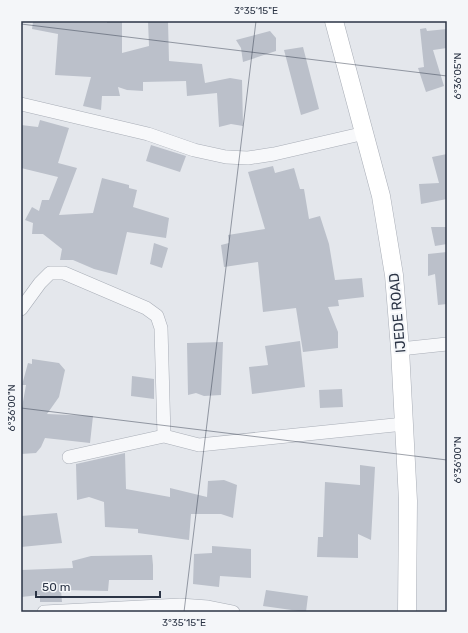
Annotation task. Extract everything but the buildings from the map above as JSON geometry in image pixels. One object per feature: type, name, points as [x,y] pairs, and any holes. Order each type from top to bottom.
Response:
[{"type":"main road","name":"IJEDE ROAD","points":[[334,21],[381,196],[394,275],[400,349],[408,501],[407,612]]},
{"type":"street","points":[[21,104],[148,134],[194,150],[226,157],[248,158],[274,154],[365,133]]},
{"type":"street","points":[[21,310],[40,283],[50,273],[64,273],[146,308],[156,316],[162,328],[164,436]]},
{"type":"street","points":[[400,349],[447,344]]},
{"type":"street","points":[[69,458],[164,436],[198,445],[404,424]]},
{"type":"street","points":[[48,612],[180,605],[208,607],[233,612]]}]
